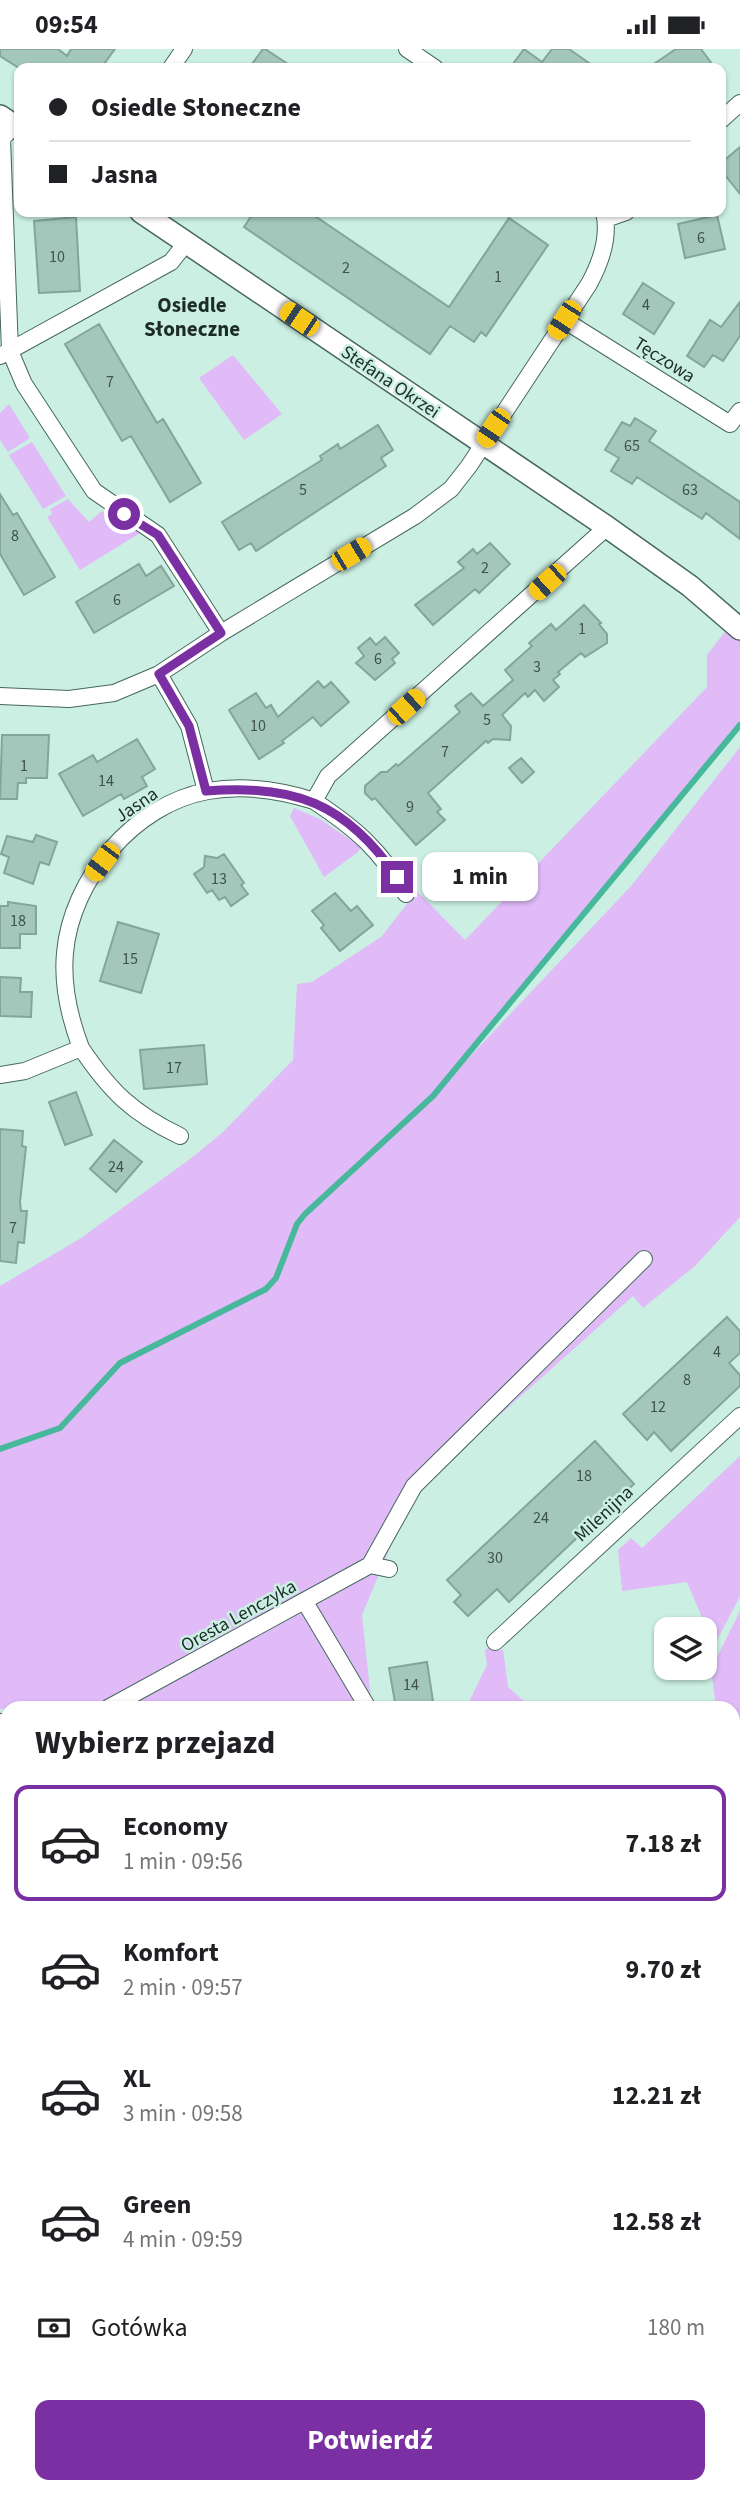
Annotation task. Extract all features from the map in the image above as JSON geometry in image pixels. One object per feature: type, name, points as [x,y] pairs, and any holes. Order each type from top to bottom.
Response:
[{"type":"street","points":[[407,49],[428,63]]},
{"type":"street","points":[[726,116],[740,103]]},
{"type":"street","points":[[11,123],[2,139],[5,354],[94,491],[158,535],[221,633]]},
{"type":"street","name":"Stefana Okrzei","points":[[148,217],[607,527],[690,586],[740,629]]},
{"type":"street","points":[[0,696],[69,699],[114,693],[159,674],[452,489],[600,264],[605,217]]},
{"type":"street","points":[[5,354],[171,262],[186,243]]},
{"type":"street","name":"Tęczowa","points":[[564,320],[730,424],[740,411]]},
{"type":"street","points":[[314,801],[328,776],[607,527]]},
{"type":"street","points":[[159,674],[189,726],[206,791]]},
{"type":"street","name":"Jasna","points":[[180,1136],[151,1122],[120,1099],[81,1048],[66,990],[65,953],[73,916],[89,877],[114,846],[145,819],[176,802],[206,791],[261,789],[314,801],[343,820],[379,851],[406,894]]},
{"type":"street","points":[[0,1075],[25,1071],[81,1048]]},
{"type":"street","points":[[389,1569],[370,1565],[414,1486],[644,1259]]},
{"type":"street","name":"Milenijna","points":[[495,1642],[740,1416]]},
{"type":"street","name":"Oresta Lenczyka","points":[[121,1701],[370,1565]]},
{"type":"street","points":[[305,1602],[364,1701]]},
{"type":"shaded area","points":[[233,355],[282,414],[244,440],[199,378]]},
{"type":"shaded area","points":[[9,404],[30,438],[8,452],[0,440],[0,413]]},
{"type":"shaded area","points":[[32,442],[66,496],[43,509],[9,455]]},
{"type":"shaded area","points":[[68,499],[89,522],[102,511],[140,533],[80,570],[47,517],[52,514],[50,509]]},
{"type":"shaded area","points":[[740,612],[740,725],[444,1084],[632,885],[740,747],[740,1217],[695,1266],[643,1308],[633,1296],[428,1479],[396,1533],[362,1615],[371,1700],[0,1701],[0,1286],[81,1238],[223,1132],[293,1060],[297,984],[312,982],[381,937],[417,891],[465,940],[707,687],[707,655]]},
{"type":"shaded area","points":[[294,808],[320,819],[361,847],[358,852],[324,877],[290,816]]},
{"type":"shaded area","points":[[740,1456],[740,1596],[717,1640],[717,1617],[702,1617],[687,1582],[622,1591],[618,1550],[631,1538],[642,1548]]},
{"type":"shaded area","points":[[740,1611],[740,1701],[715,1701],[712,1680],[717,1680],[717,1657]]},
{"type":"shaded area","points":[[494,1644],[500,1651],[503,1649],[508,1687],[524,1701],[469,1701],[487,1665],[485,1650]]},
{"type":"building","points":[[0,49],[58,49],[67,56],[71,49],[115,49],[105,63],[14,65],[0,56]]},
{"type":"building","points":[[265,49],[286,63],[253,63]]},
{"type":"building","points":[[524,49],[542,62],[552,49],[569,49],[589,63],[514,63]]},
{"type":"building","points":[[676,49],[701,49],[711,63],[655,63]]},
{"type":"building","points":[[740,147],[740,194],[726,176],[726,159]]},
{"type":"building","points":[[76,217],[80,291],[39,293],[34,221]]},
{"type":"building","points":[[251,217],[316,217],[449,307],[509,218],[548,245],[486,336],[481,332],[474,342],[450,326],[430,354],[244,227]]},
{"type":"building","points":[[717,217],[725,249],[685,258],[678,224]]},
{"type":"building","points":[[643,283],[674,303],[654,334],[623,314]]},
{"type":"building","points":[[740,302],[740,336],[723,361],[713,355],[704,367],[687,356],[710,320],[721,327]]},
{"type":"building","points":[[99,324],[157,423],[163,419],[201,483],[170,502],[131,436],[122,441],[65,344]]},
{"type":"building","points":[[635,418],[656,431],[649,441],[740,502],[740,539],[706,513],[702,519],[637,477],[632,484],[611,471],[619,458],[605,450],[622,422],[630,426]]},
{"type":"building","points":[[378,425],[393,450],[381,458],[386,466],[256,551],[251,543],[239,550],[222,522],[322,460],[320,456],[338,444],[340,449]]},
{"type":"building","points":[[0,494],[13,515],[17,513],[55,577],[24,595],[0,554]]},
{"type":"building","points":[[490,543],[510,564],[479,593],[475,589],[433,625],[415,605],[464,568],[458,562],[473,549],[477,554]]},
{"type":"building","points":[[139,564],[146,576],[161,566],[174,586],[94,633],[76,602]]},
{"type":"building","points":[[584,605],[601,623],[599,624],[607,634],[607,643],[585,657],[581,653],[558,672],[560,674],[553,680],[559,687],[544,701],[535,690],[528,697],[525,693],[502,715],[511,726],[510,740],[486,741],[428,793],[441,809],[437,812],[445,820],[416,845],[375,798],[372,800],[365,793],[365,786],[381,772],[387,772],[396,764],[398,766],[460,712],[455,706],[471,693],[483,706],[513,680],[505,670],[532,646],[529,643],[551,624],[556,630]]},
{"type":"building","points":[[385,637],[399,653],[392,659],[395,663],[375,680],[356,663],[364,656],[358,648],[370,638],[376,645]]},
{"type":"building","points":[[318,681],[324,688],[331,682],[349,702],[321,726],[313,717],[282,741],[284,743],[259,759],[229,710],[256,693],[266,708],[271,705],[278,717]]},
{"type":"building","points":[[2,735],[49,735],[47,778],[26,778],[26,783],[18,783],[17,799],[0,799]]},
{"type":"building","points":[[137,739],[155,769],[142,777],[147,786],[124,799],[121,794],[83,816],[59,774],[93,755],[97,762]]},
{"type":"building","points":[[521,758],[534,772],[522,783],[509,768]]},
{"type":"building","points":[[36,835],[57,842],[49,865],[40,862],[33,884],[4,873],[9,857],[1,854],[7,836],[33,842]]},
{"type":"building","points":[[224,854],[244,883],[241,885],[248,894],[231,906],[225,897],[219,900],[212,890],[207,893],[194,874],[204,867],[205,856],[217,858]]},
{"type":"building","points":[[335,893],[351,911],[357,906],[373,925],[340,951],[321,928],[324,925],[312,911]]},
{"type":"building","points":[[8,902],[36,906],[36,934],[20,934],[20,948],[0,948],[0,906],[8,906]]},
{"type":"building","points":[[118,922],[159,934],[141,993],[100,981]]},
{"type":"building","points":[[0,977],[21,978],[20,992],[32,992],[31,1017],[0,1016]]},
{"type":"building","points":[[204,1045],[207,1084],[144,1089],[140,1050]]},
{"type":"building","points":[[76,1092],[92,1135],[65,1145],[49,1102]]},
{"type":"building","points":[[0,1129],[23,1131],[22,1146],[26,1147],[20,1202],[21,1211],[27,1211],[24,1243],[18,1242],[16,1263],[0,1261]]},
{"type":"building","points":[[114,1140],[142,1162],[116,1192],[90,1169]]},
{"type":"building","points":[[727,1317],[740,1331],[740,1353],[729,1363],[740,1375],[740,1386],[671,1451],[654,1432],[647,1440],[623,1414]]},
{"type":"building","points":[[595,1441],[634,1484],[509,1602],[497,1589],[468,1616],[454,1602],[461,1595],[447,1580]]},
{"type":"building","points":[[427,1662],[433,1701],[395,1701],[389,1668]]},
{"type":"waterway","points":[[0,1449],[60,1428],[120,1363],[266,1289],[276,1278],[297,1224],[305,1214],[433,1096],[740,725]]},
{"type":"district","name":"Osiedle Słoneczne","points":[[192,317]]},
{"type":"route","points":[[124,514],[158,535],[221,633],[159,674],[189,726],[206,791],[261,789],[289,793],[314,801],[343,820],[379,851],[397,877]]}]
